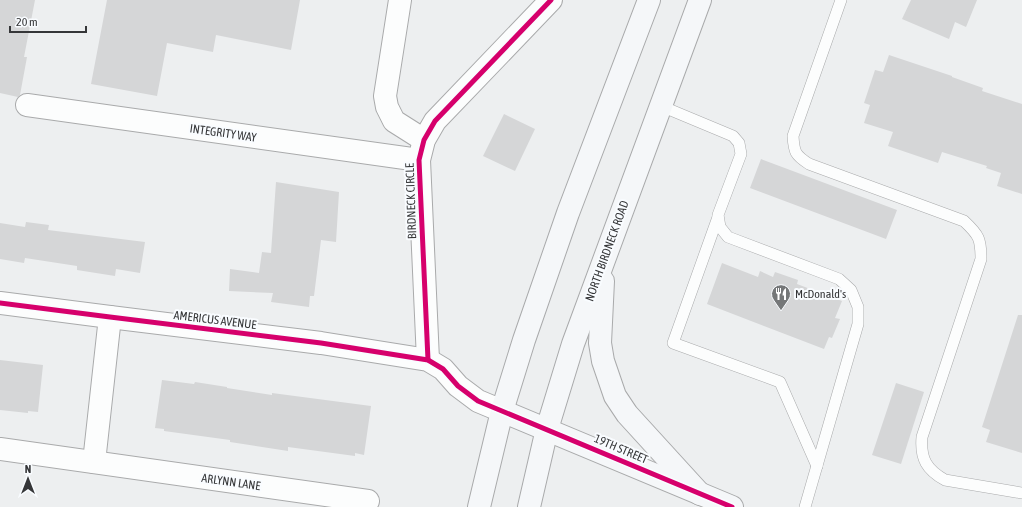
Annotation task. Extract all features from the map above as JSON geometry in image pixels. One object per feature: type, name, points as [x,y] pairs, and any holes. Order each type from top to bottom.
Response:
[{"type":"main road","points":[[479,507],[502,411],[524,340],[568,213],[649,0]]},
{"type":"main road","name":"NORTH BIRDNECK ROAD","points":[[529,507],[547,429],[573,344],[700,0]]},
{"type":"main road","points":[[604,261],[600,343],[603,361],[615,396],[627,414],[700,494]]},
{"type":"main road","name":"19TH STREET","points":[[502,411],[732,507]]},
{"type":"street","points":[[400,0],[385,96],[387,108],[394,121],[421,150],[435,121],[551,0]]},
{"type":"street","name":"INTEGRITY WAY","points":[[27,105],[421,150]]},
{"type":"street","name":"BIRDNECK CIRCLE","points":[[421,150],[428,360]]},
{"type":"street","name":"AMERICUS AVENUE","points":[[0,302],[321,343],[428,360]]},
{"type":"street","points":[[94,462],[110,317]]},
{"type":"street","points":[[428,360],[443,369],[458,386],[478,401],[502,411]]},
{"type":"street","name":"ARLYNN LANE","points":[[0,449],[368,501]]},
{"type":"lane","points":[[841,0],[792,136],[794,148],[799,157],[810,164],[964,221],[975,231],[981,244],[981,259],[922,437],[921,449],[927,465],[935,474],[946,480],[1022,494]]},
{"type":"lane","points":[[661,106],[733,136],[739,143],[741,154],[673,343],[780,382],[817,466]]},
{"type":"lane","points":[[718,215],[720,227],[728,237],[839,279],[851,290],[858,307],[858,324],[805,507]]},
{"type":"building","points":[[0,0],[35,0],[24,57],[27,57],[20,95],[18,97],[0,93]]},
{"type":"building","points":[[107,0],[300,0],[291,50],[216,35],[213,52],[167,43],[157,96],[91,84]]},
{"type":"building","points":[[911,0],[977,0],[966,27],[955,22],[949,39],[902,19]]},
{"type":"building","points":[[889,55],[952,76],[983,88],[982,91],[1022,104],[1022,194],[997,186],[1001,173],[986,168],[987,166],[942,152],[938,163],[888,146],[893,132],[864,123],[870,105],[864,103],[875,70],[883,72]]},
{"type":"building","points":[[504,114],[535,129],[515,171],[483,156]]},
{"type":"building","points":[[761,159],[897,210],[886,239],[750,188]]},
{"type":"building","points":[[276,182],[339,192],[336,242],[321,240],[314,296],[310,296],[309,307],[271,302],[273,293],[229,291],[230,269],[259,273],[262,252],[271,253]]},
{"type":"building","points":[[26,222],[49,225],[48,230],[145,242],[140,273],[116,269],[115,276],[77,270],[77,266],[25,258],[24,263],[0,259],[0,223],[25,227]]},
{"type":"building","name":"McDonald's","points":[[722,263],[758,277],[760,271],[773,277],[775,272],[798,280],[797,284],[842,301],[835,318],[840,319],[832,338],[829,337],[824,349],[707,304]]},
{"type":"building","points":[[1018,315],[1022,315],[1022,453],[986,442],[990,430],[982,427]]},
{"type":"building","points":[[0,360],[43,365],[38,412],[28,411],[28,413],[0,410]]},
{"type":"building","points":[[162,380],[194,384],[195,382],[272,395],[272,393],[371,406],[364,455],[355,453],[355,456],[288,447],[288,451],[230,442],[230,440],[164,431],[164,429],[155,428]]},
{"type":"building","points":[[896,383],[924,392],[901,464],[872,455]]},
{"type":"cycle path","points":[[428,360],[419,160],[424,140],[435,121],[551,0]]},
{"type":"cycle path","points":[[0,303],[321,343],[428,360],[443,369],[458,386],[478,401],[732,507]]},
{"type":"place","name":"McDonald's","points":[[781,311]]}]
